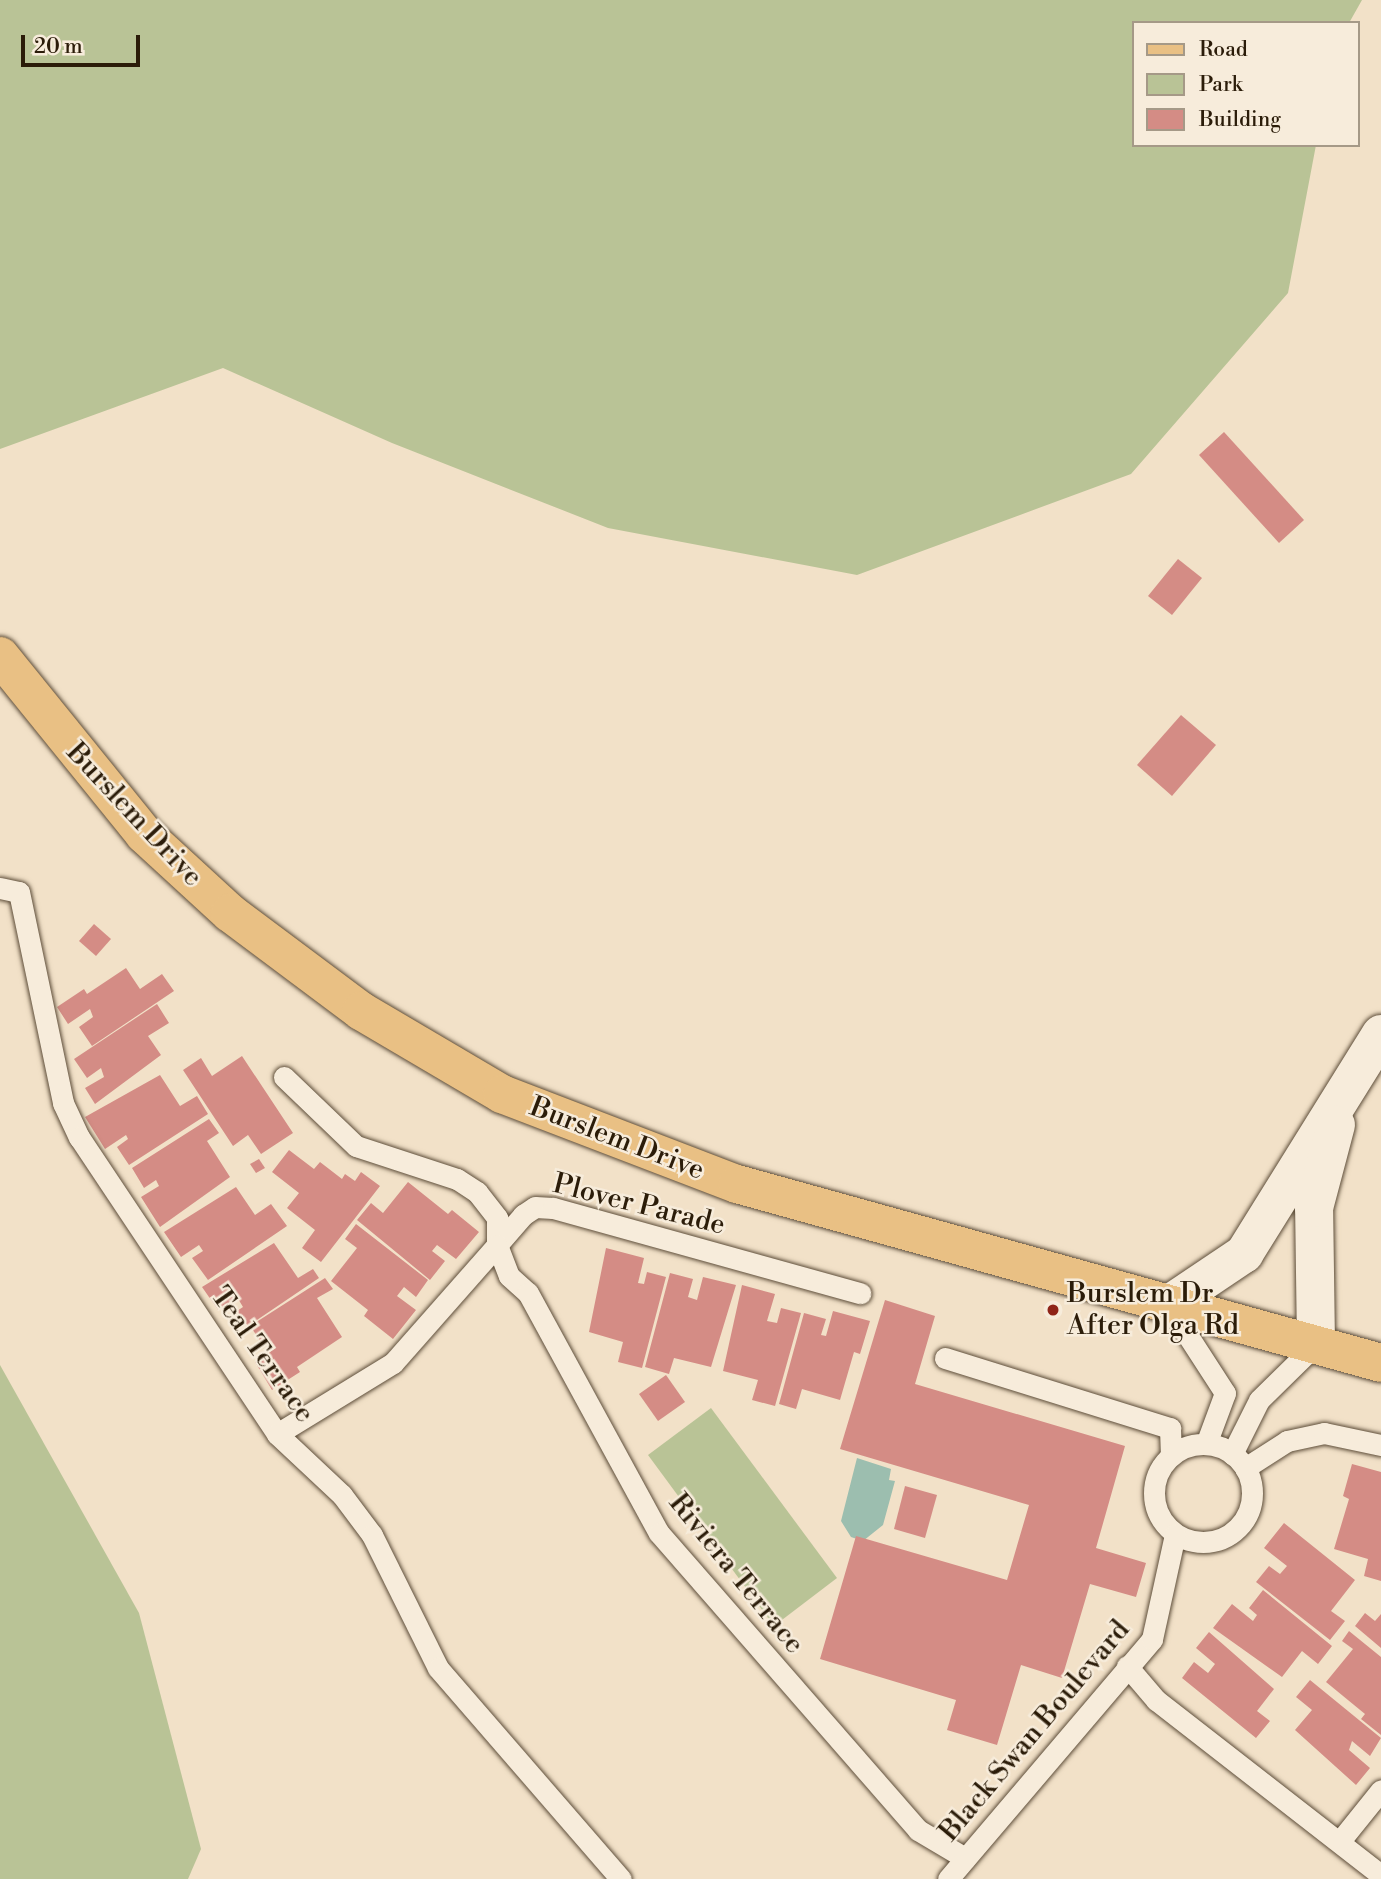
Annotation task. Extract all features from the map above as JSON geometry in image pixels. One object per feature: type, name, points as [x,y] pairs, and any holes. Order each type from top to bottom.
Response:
[{"type":"main road","name":"Burslem Drive","points":[[0,656],[144,834],[230,914],[361,1011],[502,1094],[737,1184],[1381,1363]]},
{"type":"street","points":[[1168,1305],[1244,1254],[1346,1086],[1381,1034]]},
{"type":"street","points":[[1316,1344],[1314,1208],[1346,1086]]},
{"type":"lane","name":"Teal Terrace","points":[[0,888],[19,892],[63,1103],[79,1137],[277,1434],[342,1495],[372,1535],[438,1668],[621,1879]]},
{"type":"lane","points":[[284,1077],[356,1146],[457,1179],[477,1192],[497,1218],[497,1245]]},
{"type":"lane","name":"Plover Parade","points":[[277,1434],[393,1363],[497,1245],[535,1207],[553,1208],[860,1293]]},
{"type":"lane","name":"Riviera Terrace","points":[[497,1245],[509,1276],[528,1293],[659,1533],[918,1830],[965,1858]]},
{"type":"lane","points":[[1168,1305],[1225,1393],[1206,1444]]},
{"type":"lane","points":[[945,1358],[1170,1429],[1171,1455],[1155,1480],[1153,1496],[1164,1524],[1175,1534],[1207,1542],[1236,1529],[1252,1500],[1238,1461],[1259,1400],[1316,1344]]},
{"type":"lane","points":[[1238,1461],[1287,1441],[1324,1433],[1381,1445]]},
{"type":"lane","points":[[1171,1455],[1206,1444],[1238,1461]]},
{"type":"lane","name":"Black Swan Boulevard","points":[[948,1879],[1152,1639],[1175,1534]]},
{"type":"lane","points":[[1127,1666],[1156,1700],[1381,1875]]},
{"type":"lane","points":[[1340,1841],[1381,1790]]},
{"type":"green space","points":[[0,0],[1362,0],[1350,21],[1132,21],[1132,147],[1316,147],[1288,293],[1131,474],[857,575],[608,528],[392,443],[223,368],[0,449]]},
{"type":"green space","points":[[0,1365],[139,1613],[201,1849],[188,1879],[0,1879]]},
{"type":"green space","points":[[711,1408],[837,1578],[774,1626],[648,1455]]},
{"type":"shaded area","points":[[857,1458],[891,1469],[889,1480],[895,1481],[883,1525],[863,1541],[851,1537],[841,1521]]},
{"type":"building","points":[[1224,432],[1304,520],[1279,543],[1199,455]]},
{"type":"building","points":[[1178,559],[1202,578],[1172,615],[1148,596]]},
{"type":"building","points":[[1181,715],[1216,745],[1172,796],[1137,765]]},
{"type":"building","points":[[94,924],[111,939],[96,956],[79,941]]},
{"type":"building","points":[[126,968],[140,989],[162,974],[174,991],[92,1046],[79,1027],[93,1017],[90,1009],[68,1024],[57,1007],[84,989],[87,994]]},
{"type":"building","points":[[157,1004],[169,1023],[148,1036],[161,1055],[95,1104],[85,1088],[104,1077],[101,1068],[87,1078],[74,1059]]},
{"type":"building","points":[[242,1056],[293,1133],[261,1154],[248,1135],[233,1146],[183,1070],[201,1058],[212,1076]]},
{"type":"building","points":[[160,1075],[180,1106],[197,1096],[208,1114],[129,1165],[117,1147],[128,1139],[126,1135],[105,1149],[85,1117]]},
{"type":"building","points":[[209,1119],[219,1133],[207,1141],[230,1177],[160,1227],[141,1197],[159,1186],[156,1180],[144,1188],[132,1168]]},
{"type":"building","points":[[289,1150],[314,1169],[320,1162],[342,1179],[345,1174],[355,1181],[361,1172],[380,1186],[321,1262],[302,1248],[315,1230],[287,1208],[299,1193],[272,1172]]},
{"type":"building","points":[[259,1159],[265,1168],[256,1173],[250,1164]]},
{"type":"building","points":[[408,1182],[448,1214],[452,1210],[479,1232],[456,1259],[437,1245],[432,1251],[445,1261],[430,1280],[357,1220],[371,1203],[383,1213]]},
{"type":"building","points":[[236,1187],[255,1215],[271,1204],[287,1226],[208,1280],[192,1258],[203,1251],[199,1245],[181,1257],[164,1232]]},
{"type":"building","points":[[356,1224],[428,1280],[416,1297],[404,1287],[397,1296],[416,1310],[393,1339],[364,1316],[368,1310],[331,1281],[357,1248],[345,1239]]},
{"type":"building","points":[[274,1243],[298,1278],[313,1269],[319,1278],[248,1326],[237,1311],[243,1307],[237,1297],[218,1310],[202,1287]]},
{"type":"building","points":[[606,1248],[644,1258],[638,1283],[644,1284],[647,1272],[666,1277],[642,1368],[618,1362],[623,1342],[589,1332]]},
{"type":"building","points":[[670,1273],[693,1279],[688,1297],[697,1300],[703,1277],[736,1285],[711,1367],[674,1358],[669,1374],[645,1367]]},
{"type":"building","points":[[325,1278],[333,1289],[317,1298],[342,1337],[297,1367],[300,1372],[272,1390],[255,1362],[276,1348],[271,1341],[264,1346],[250,1326]]},
{"type":"building","points":[[742,1285],[775,1294],[767,1321],[777,1323],[781,1308],[801,1313],[775,1406],[752,1400],[758,1380],[723,1371]]},
{"type":"building","points":[[885,1300],[935,1316],[915,1384],[1125,1446],[1096,1548],[1146,1563],[1136,1597],[1090,1584],[1062,1678],[1021,1665],[997,1745],[947,1730],[956,1700],[820,1659],[856,1536],[1007,1580],[1029,1505],[840,1449]]},
{"type":"building","points":[[833,1311],[870,1321],[860,1354],[854,1352],[840,1400],[802,1389],[796,1409],[779,1404],[804,1313],[826,1319],[821,1335],[826,1336]]},
{"type":"building","points":[[666,1375],[685,1402],[658,1421],[639,1394]]},
{"type":"building","points":[[1352,1464],[1381,1472],[1381,1581],[1364,1576],[1368,1559],[1334,1549],[1349,1499],[1343,1496]]},
{"type":"building","points":[[905,1486],[937,1495],[925,1538],[894,1529]]},
{"type":"building","points":[[1284,1523],[1355,1580],[1331,1611],[1345,1621],[1330,1640],[1256,1582],[1269,1566],[1280,1574],[1287,1566],[1264,1548]]},
{"type":"building","points":[[1263,1590],[1332,1646],[1318,1664],[1302,1651],[1282,1677],[1213,1628],[1232,1604],[1253,1621],[1257,1615],[1249,1608]]},
{"type":"building","points":[[1365,1613],[1375,1621],[1381,1614],[1381,1648],[1355,1626]]},
{"type":"building","points":[[1349,1631],[1381,1657],[1381,1735],[1361,1719],[1365,1714],[1326,1682],[1353,1649],[1342,1641]]},
{"type":"building","points":[[1209,1632],[1274,1689],[1257,1711],[1270,1721],[1256,1738],[1182,1678],[1194,1662],[1208,1673],[1215,1664],[1196,1648]]},
{"type":"building","points":[[1310,1680],[1381,1738],[1370,1756],[1352,1741],[1349,1750],[1370,1768],[1356,1785],[1295,1730],[1312,1710],[1296,1697]]},
{"type":"place","name":"Burslem Dr After Olga Rd","points":[[1053,1310]]}]
